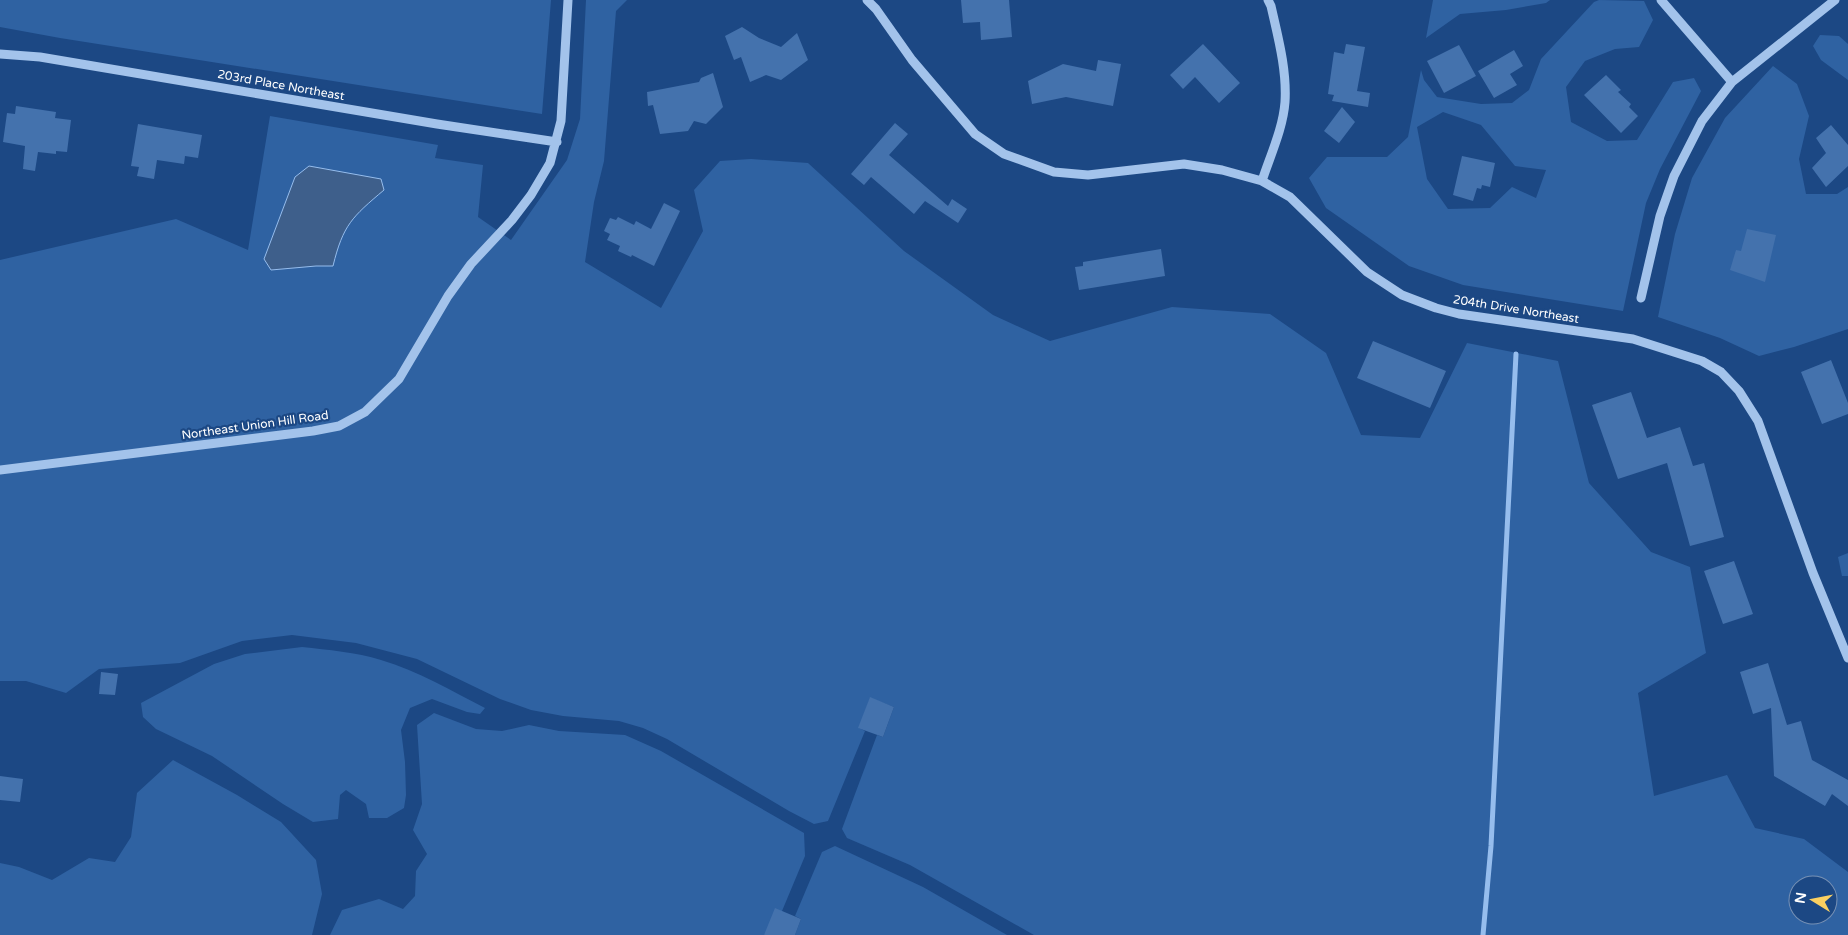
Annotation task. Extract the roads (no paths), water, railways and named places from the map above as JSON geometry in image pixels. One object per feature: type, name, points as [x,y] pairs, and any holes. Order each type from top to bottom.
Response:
[{"type":"street","name":"Northeast Union Hill Road","points":[[0,470],[313,431],[339,426],[365,412],[399,379],[448,296],[471,264],[512,220],[531,195],[550,162],[557,142],[562,106],[568,0]]},
{"type":"street","name":"204th Drive Northeast","points":[[867,0],[876,9],[912,60],[975,134],[1004,154],[1054,172],[1088,175],[1184,164],[1222,170],[1262,181],[1290,197],[1367,272],[1402,295],[1459,314],[1632,339],[1702,361],[1721,372],[1739,391],[1758,421],[1812,573],[1848,658]]},
{"type":"street","points":[[1262,181],[1278,135],[1285,103],[1283,60],[1268,0]]},
{"type":"street","points":[[1661,0],[1732,82]]},
{"type":"street","points":[[1641,298],[1660,216],[1674,176],[1702,121],[1732,82],[1835,0]]},
{"type":"street","name":"203rd Place Northeast","points":[[0,54],[40,57],[557,142]]},
{"type":"waterway","points":[[1483,935],[1491,846],[1516,354]]}]
